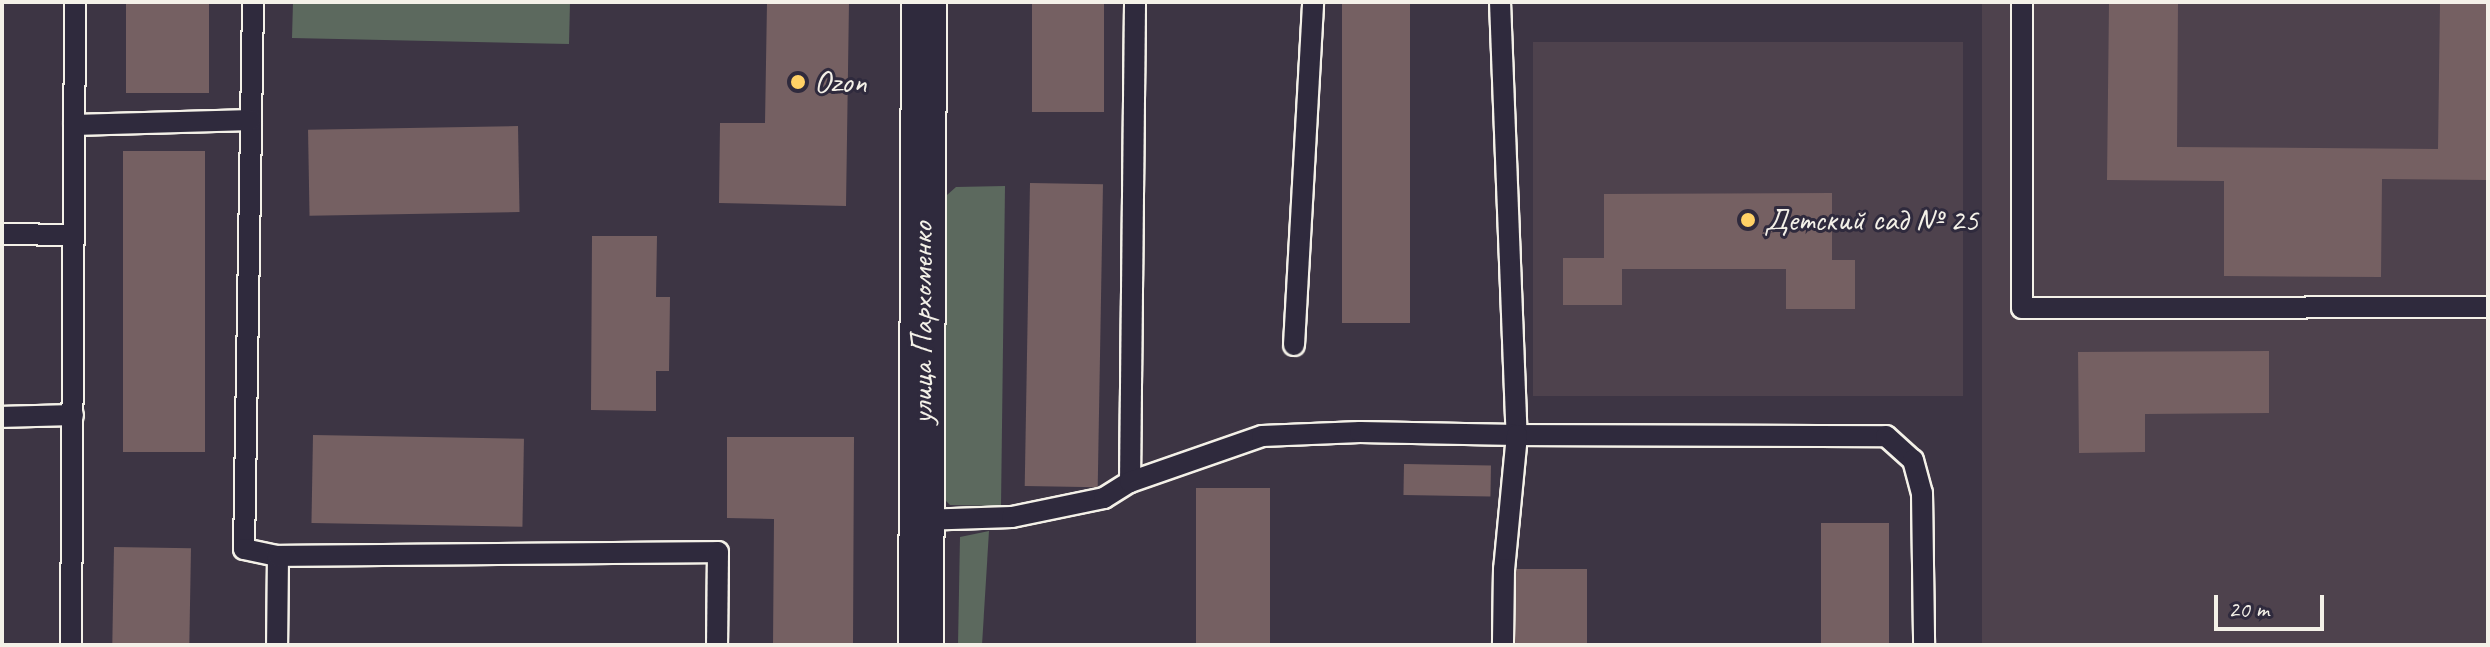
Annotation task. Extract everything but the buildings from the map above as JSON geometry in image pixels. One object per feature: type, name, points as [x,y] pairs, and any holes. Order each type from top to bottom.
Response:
[{"type":"street","name":"улица Пархоменко","points":[[921,645],[924,2]]},
{"type":"lane","points":[[71,645],[75,2]]},
{"type":"lane","points":[[253,2],[244,549],[278,556],[718,552],[717,645]]},
{"type":"lane","points":[[1130,482],[1135,2]]},
{"type":"lane","points":[[1294,345],[1313,2]]},
{"type":"lane","points":[[1500,2],[1517,435],[1504,569],[1503,645]]},
{"type":"lane","points":[[2022,2],[2022,308],[2488,307]]},
{"type":"lane","points":[[74,125],[251,120]]},
{"type":"lane","points":[[2,234],[74,235]]},
{"type":"lane","points":[[2,417],[73,415]]},
{"type":"lane","points":[[921,520],[1012,517],[1104,498],[1130,482],[1262,436],[1360,432],[1886,436],[1913,460],[1922,493],[1924,645]]},
{"type":"lane","points":[[277,645],[278,556]]},
{"type":"shaded area","points":[[1982,2],[2488,2],[2488,645],[1982,645]]},
{"type":"shaded area","name":"Детский сад № 25","points":[[1533,42],[1963,42],[1963,396],[1533,396]]},
{"type":"green space","points":[[293,2],[570,2],[569,44],[292,38]]},
{"type":"green space","points":[[1005,186],[1001,506],[950,505],[936,491],[947,195],[956,187]]},
{"type":"green space","points":[[989,531],[982,645],[958,645],[960,537]]},
{"type":"place","name":"Ozon","points":[[798,82]]},
{"type":"place","name":"Детский сад № 25","points":[[1748,220]]}]
